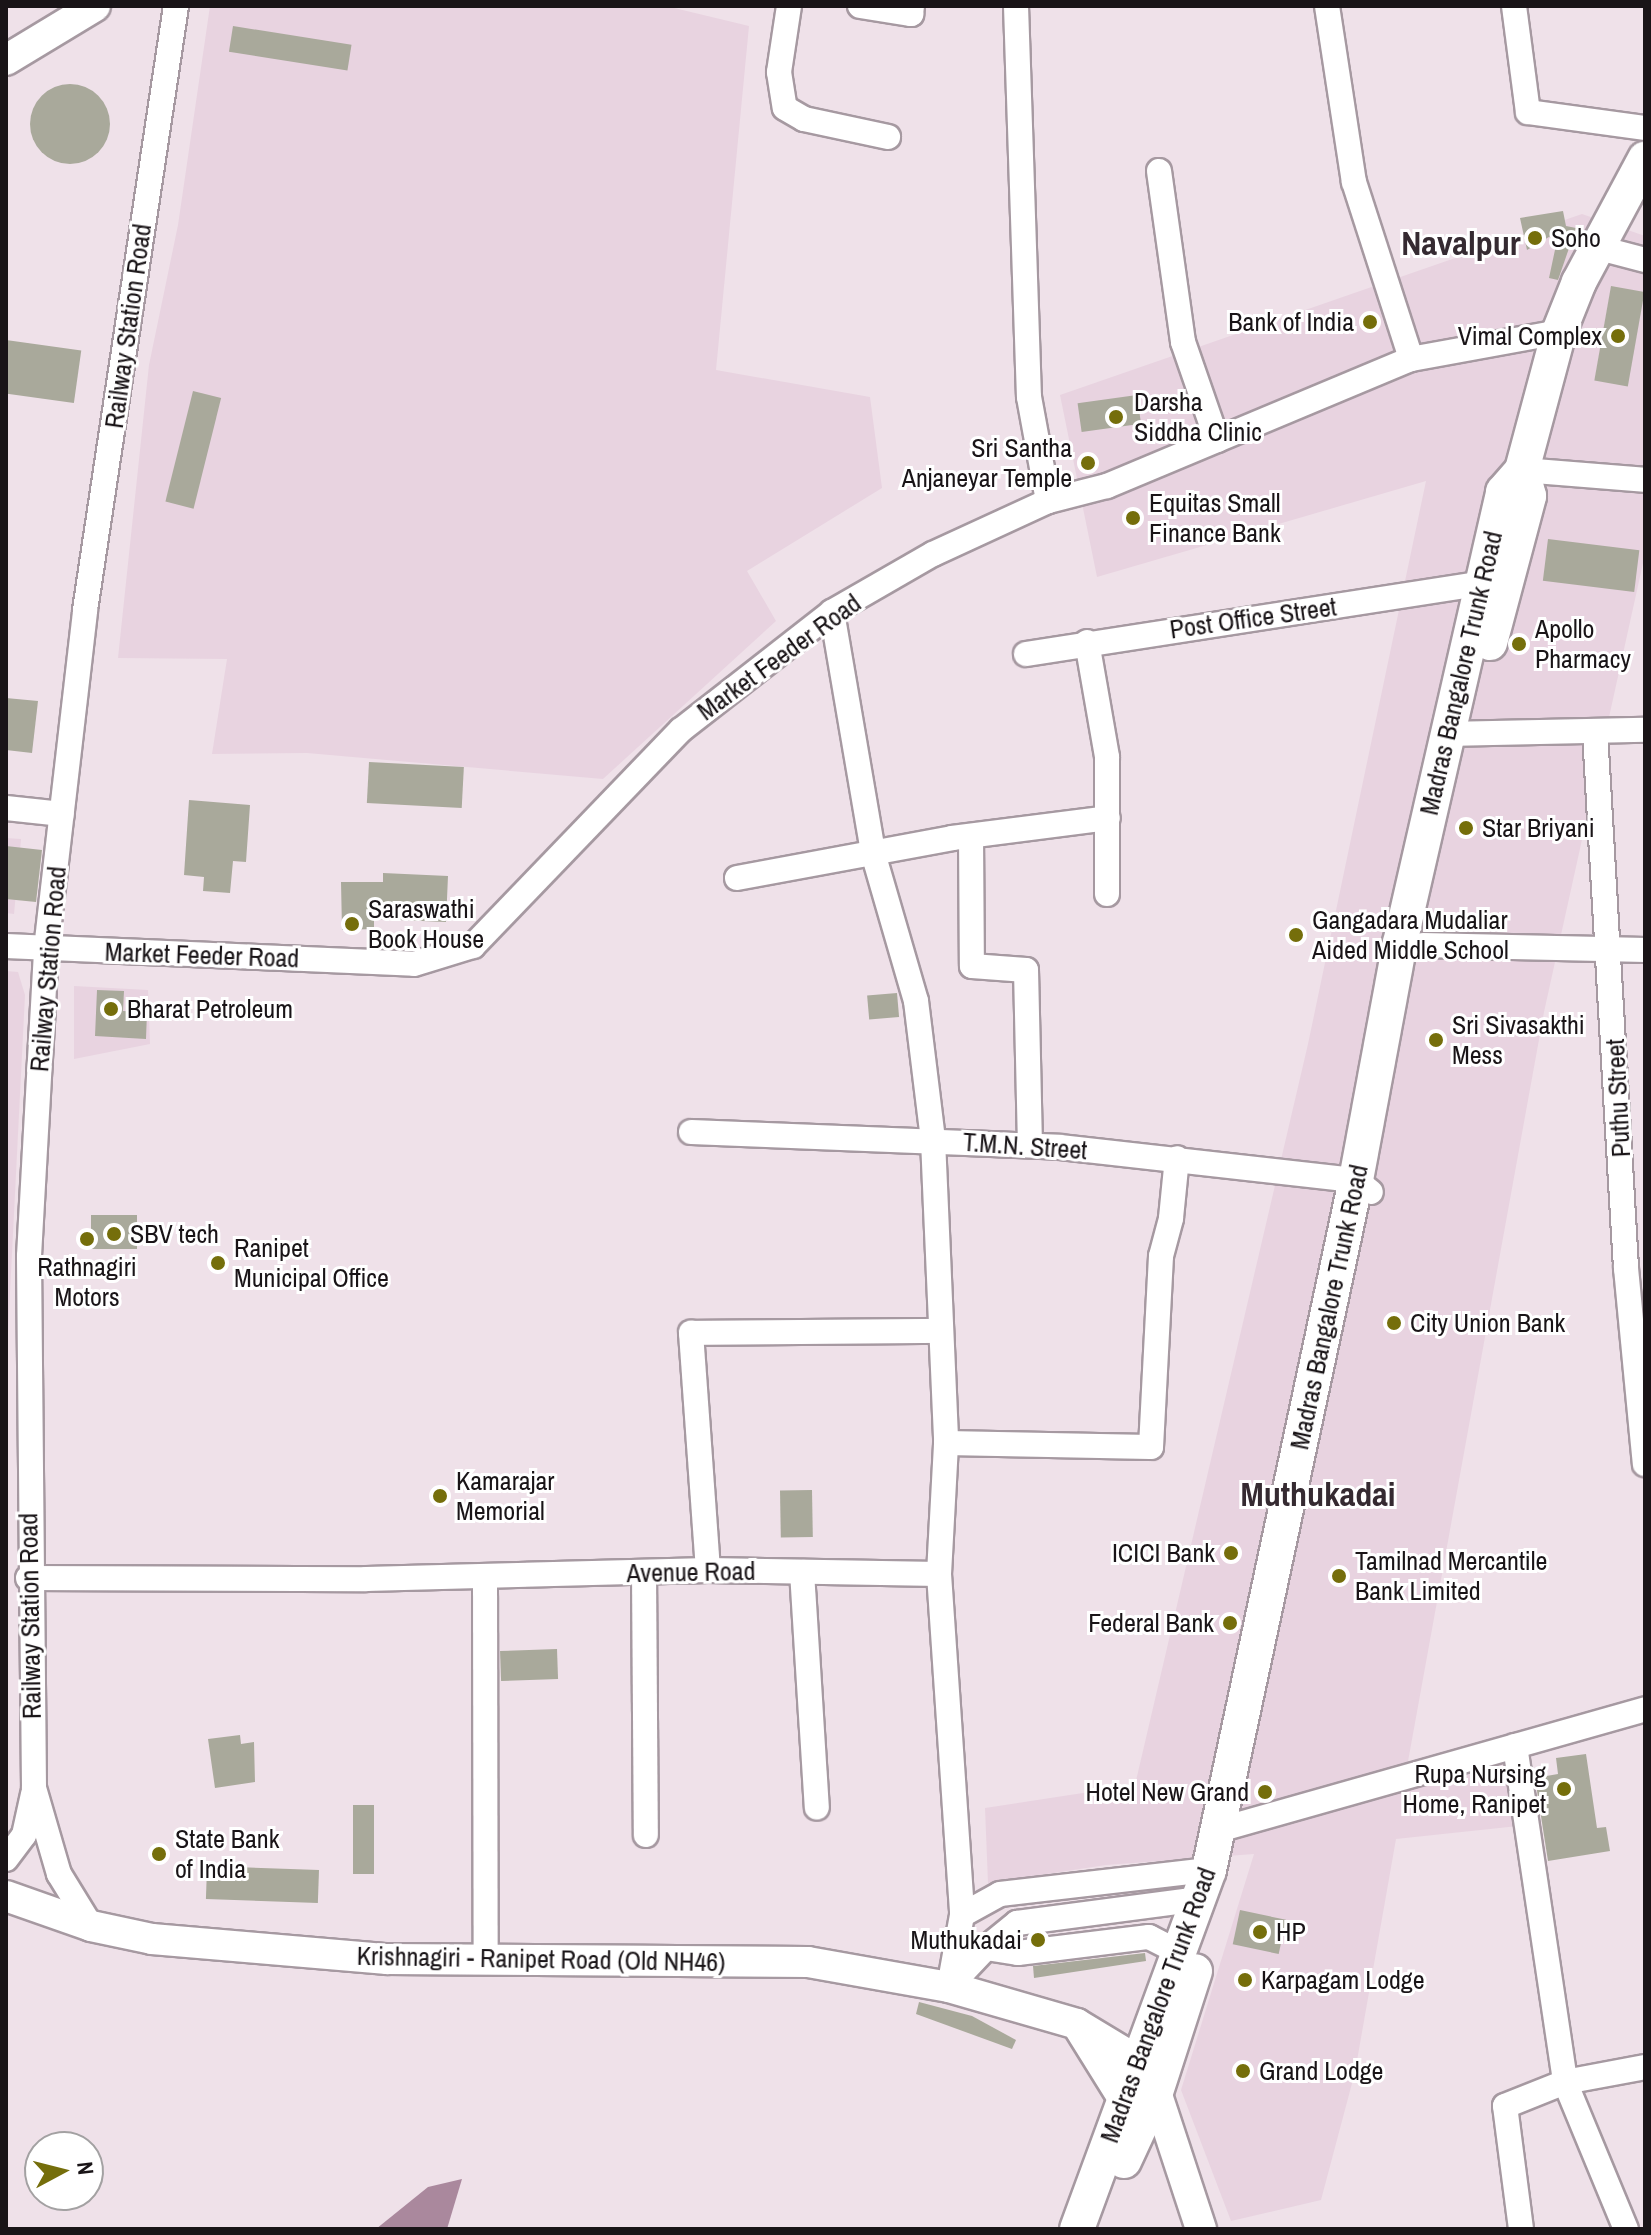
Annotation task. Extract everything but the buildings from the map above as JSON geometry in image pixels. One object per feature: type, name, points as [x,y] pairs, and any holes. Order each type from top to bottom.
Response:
[{"type":"highway","name":"Madras Bangalore Trunk Road","points":[[1402,999],[1423,945],[1480,584],[1503,492],[1522,470],[1559,332],[1645,159]]},
{"type":"highway","name":"Madras Bangalore Trunk Road","points":[[1077,2229],[1141,2102],[1140,2062],[1177,1951],[1226,1829],[1364,1186],[1456,735],[1529,496],[1522,470]]},
{"type":"highway","points":[[1097,2229],[1141,2102],[1226,1829]]},
{"type":"main road","points":[[6,60],[95,6]]},
{"type":"main road","name":"Krishnagiri - Ranipet Road (Old NH46)","points":[[6,1896],[91,1926],[152,1939],[215,1945],[387,1959],[808,1962],[949,1987],[1077,2024],[1140,2062]]},
{"type":"main road","points":[[1077,2024],[1141,2102],[1201,2229]]},
{"type":"main road","points":[[1141,2102],[1184,2229]]},
{"type":"street","name":"Railway Station Road","points":[[91,1926],[59,1874],[34,1788],[28,1578],[29,1256],[46,949],[85,610],[176,6]]},
{"type":"street","points":[[789,6],[779,72],[785,108],[804,119],[888,137]]},
{"type":"street","points":[[860,6],[911,14],[912,6]]},
{"type":"street","points":[[1016,6],[1029,397],[1048,501]]},
{"type":"street","points":[[1327,6],[1354,182],[1411,359]]},
{"type":"street","points":[[1514,6],[1528,112],[1645,128]]},
{"type":"street","points":[[1159,171],[1183,342],[1217,440]]},
{"type":"street","points":[[1599,248],[1645,260]]},
{"type":"street","name":"Market Feeder Road","points":[[6,946],[414,964],[473,946],[681,730],[832,612],[933,554],[1048,501],[1107,486],[1411,359],[1559,332]]},
{"type":"street","points":[[1522,470],[1645,480]]},
{"type":"street","name":"Post Office Street","points":[[1026,654],[1087,642],[1480,584]]},
{"type":"street","points":[[832,612],[873,853],[916,1001],[933,1140],[946,1443],[939,1574],[962,1915],[949,1987]]},
{"type":"street","points":[[1087,642],[1107,757],[1107,894]]},
{"type":"street","points":[[1456,735],[1645,730]]},
{"type":"street","name":"Puthu Street","points":[[1595,732],[1610,949],[1626,1268],[1645,1464]]},
{"type":"street","points":[[6,808],[62,814]]},
{"type":"street","points":[[737,878],[971,836],[1108,818]]},
{"type":"street","points":[[971,836],[972,966],[1026,970],[1030,1145]]},
{"type":"street","points":[[1423,945],[1645,950]]},
{"type":"street","name":"T.M.N. Street","points":[[691,1132],[1030,1145],[1177,1158],[1364,1186]]},
{"type":"street","points":[[946,1443],[1151,1447],[1161,1256],[1171,1218],[1177,1158]]},
{"type":"street","points":[[708,1570],[691,1333],[941,1331]]},
{"type":"street","name":"Avenue Road","points":[[28,1578],[485,1576],[708,1570],[939,1574]]},
{"type":"street","points":[[644,1572],[646,1835]]},
{"type":"street","points":[[802,1572],[817,1808]]},
{"type":"street","points":[[485,1576],[486,1960]]},
{"type":"street","points":[[1226,1829],[1645,1709]]},
{"type":"street","points":[[1515,1746],[1565,2082],[1626,2229]]},
{"type":"street","points":[[6,1859],[24,1835],[34,1788]]},
{"type":"street","points":[[962,1915],[1000,1894],[1204,1885]]},
{"type":"street","points":[[949,1987],[986,1948],[1017,1923],[1204,1885]]},
{"type":"street","points":[[986,1948],[1018,1953],[1149,1937],[1177,1951]]},
{"type":"street","points":[[1521,2229],[1505,2106],[1565,2082],[1645,2067]]},
{"type":"shaded area","points":[[210,6],[666,6],[749,26],[716,370],[870,397],[882,488],[747,571],[776,621],[603,779],[307,753],[212,754],[227,659],[118,658],[149,365],[178,225]]},
{"type":"shaded area","points":[[1582,214],[1645,236],[1645,554],[1544,1012],[1403,1789],[1507,1766],[1518,1826],[1396,1839],[1355,2072],[1321,2200],[1231,2221],[1181,2090],[1254,1854],[1106,1865],[988,1883],[985,1808],[1135,1785],[1308,1044],[1426,481],[1097,577],[1060,395]]},
{"type":"shaded area","points":[[6,838],[21,839],[14,914],[6,913]]},
{"type":"shaded area","points":[[6,971],[18,972],[25,995],[6,1372]]},
{"type":"shaded area","name":"Bharat Petroleum","points":[[74,986],[148,990],[150,1044],[74,1059]]},
{"type":"shaded area","points":[[462,2179],[447,2229],[376,2229],[428,2187]]},
{"type":"place","name":"Soho","points":[[1535,238]]},
{"type":"place","name":"Bank of India","points":[[1370,322]]},
{"type":"place","name":"Vimal Complex","points":[[1618,336]]},
{"type":"place","name":"Darsha Siddha Clinic","points":[[1116,417]]},
{"type":"place","name":"Sri Santha Anjaneyar Temple","points":[[1088,463]]},
{"type":"place","name":"Equitas Small Finance Bank","points":[[1133,518]]},
{"type":"place","name":"Apollo Pharmacy","points":[[1519,644]]},
{"type":"place","name":"Star Briyani","points":[[1466,828]]},
{"type":"place","name":"Saraswathi Book House","points":[[352,924]]},
{"type":"place","name":"Gangadara Mudaliar Aided Middle School","points":[[1296,935]]},
{"type":"place","name":"Bharat Petroleum","points":[[111,1009]]},
{"type":"place","name":"Sri Sivasakthi Mess","points":[[1436,1040]]},
{"type":"place","name":"SBV tech","points":[[114,1234]]},
{"type":"place","name":"Rathnagiri Motors","points":[[87,1239]]},
{"type":"place","name":"Ranipet Municipal Office","points":[[218,1263]]},
{"type":"place","name":"City Union Bank","points":[[1394,1323]]},
{"type":"place","name":"Kamarajar Memorial","points":[[440,1496]]},
{"type":"place","name":"ICICI Bank","points":[[1231,1553]]},
{"type":"place","name":"Tamilnad Mercantile Bank Limited","points":[[1339,1576]]},
{"type":"place","name":"Federal Bank","points":[[1230,1623]]},
{"type":"place","name":"Rupa Nursing Home, Ranipet","points":[[1564,1789]]},
{"type":"place","name":"Hotel New Grand","points":[[1265,1792]]},
{"type":"place","name":"State Bank of India","points":[[159,1854]]},
{"type":"place","name":"HP","points":[[1260,1932]]},
{"type":"place","name":"Muthukadai","points":[[1038,1940]]},
{"type":"place","name":"Karpagam Lodge","points":[[1245,1980]]},
{"type":"place","name":"Grand Lodge","points":[[1243,2071]]},
{"type":"district","name":"Navalpur","points":[[1461,244]]},
{"type":"district","name":"Muthukadai","points":[[1318,1495]]}]
